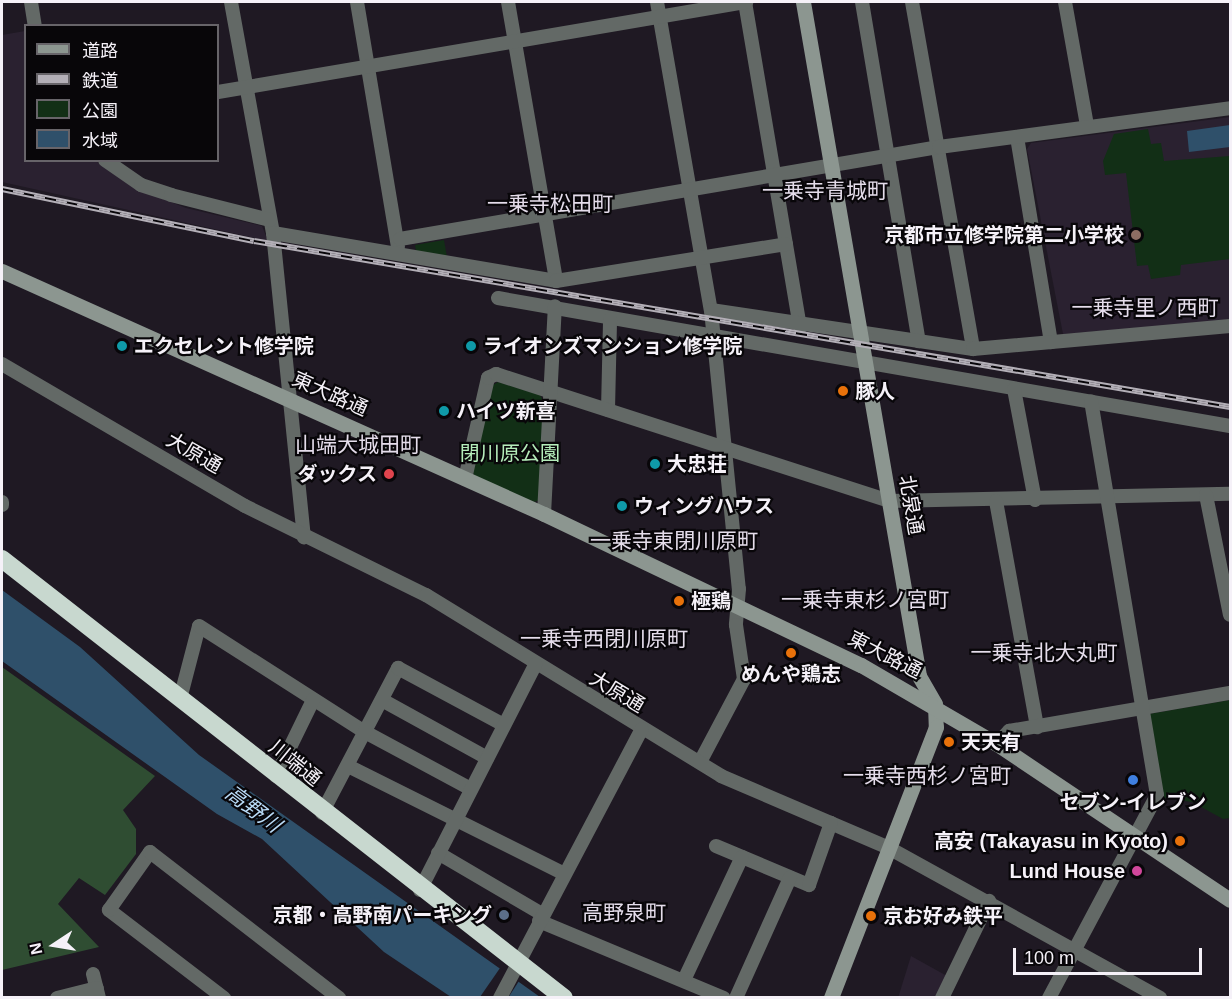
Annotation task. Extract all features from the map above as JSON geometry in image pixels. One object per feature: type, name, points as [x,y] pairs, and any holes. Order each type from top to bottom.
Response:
[{"type":"highway","name":"川端通","points":[[2,559],[420,890],[517,973],[564,998]]},
{"type":"street","points":[[31,2],[35,24]]},
{"type":"street","points":[[231,2],[272,227],[292,400],[304,537]]},
{"type":"street","points":[[357,2],[398,246]]},
{"type":"street","points":[[508,2],[556,281]]},
{"type":"street","points":[[657,2],[711,310],[744,679],[700,762]]},
{"type":"street","points":[[219,92],[746,2],[800,327]]},
{"type":"street","name":"北泉通","points":[[803,2],[920,676],[935,704]]},
{"type":"street","points":[[862,2],[890,155],[919,341]]},
{"type":"street","points":[[912,2],[973,349]]},
{"type":"street","points":[[1065,2],[1087,126]]},
{"type":"street","points":[[398,246],[545,214],[890,155],[1230,108]]},
{"type":"street","points":[[1017,137],[1051,342]]},
{"type":"street","points":[[108,162],[141,185],[272,227],[398,246],[556,281],[786,244]]},
{"type":"street","name":"東大路通","points":[[2,272],[292,400],[737,603],[935,704],[1230,900]]},
{"type":"street","points":[[498,298],[555,306],[610,319],[865,361],[1230,426]]},
{"type":"street","points":[[544,514],[555,306]]},
{"type":"street","points":[[711,310],[800,327],[860,332],[973,349],[1230,326]]},
{"type":"street","points":[[608,410],[610,319]]},
{"type":"street","name":"大原通","points":[[2,364],[304,537],[426,595],[535,665],[700,762],[887,847],[989,901],[1160,998]]},
{"type":"street","points":[[465,479],[488,378],[496,374],[889,501],[996,501],[1230,494]]},
{"type":"street","points":[[1014,389],[1035,500]]},
{"type":"street","points":[[1049,998],[1072,949],[1136,837],[1157,795],[1105,498],[1091,402]]},
{"type":"street","points":[[1206,495],[1230,615]]},
{"type":"street","points":[[996,501],[1036,727]]},
{"type":"street","points":[[180,699],[199,626],[365,732],[471,789]]},
{"type":"street","points":[[420,890],[535,665]]},
{"type":"street","points":[[322,813],[398,668],[504,724]]},
{"type":"street","points":[[997,744],[1009,731],[1230,693]]},
{"type":"street","points":[[276,776],[313,700]]},
{"type":"street","points":[[382,700],[487,758]]},
{"type":"street","points":[[831,998],[887,847],[936,727],[935,704]]},
{"type":"street","points":[[500,998],[517,973],[541,917],[642,729]]},
{"type":"street","points":[[348,766],[565,874]]},
{"type":"street","points":[[716,846],[808,885],[831,823]]},
{"type":"street","points":[[224,998],[109,910],[150,852],[339,998]]},
{"type":"street","points":[[438,853],[541,917],[684,980],[696,992],[724,998]]},
{"type":"street","points":[[684,980],[742,857]]},
{"type":"street","points":[[736,998],[790,878]]},
{"type":"street","points":[[942,998],[989,901]]},
{"type":"street","points":[[57,998],[96,986]]},
{"type":"shaded area","points":[[24,31],[24,162],[98,162],[148,193],[186,208],[262,226],[268,241],[2,182],[2,35]]},
{"type":"shaded area","name":"京都市立修学院第二小学校","points":[[1230,117],[1230,321],[1063,334],[1027,149],[1031,143]]},
{"type":"shaded area","points":[[911,956],[947,976],[936,997],[898,998]]},
{"type":"green space","points":[[1148,129],[1151,144],[1161,143],[1164,161],[1230,156],[1230,259],[1181,265],[1180,275],[1151,279],[1148,265],[1137,266],[1126,173],[1105,175],[1103,161],[1114,134]]},
{"type":"green space","points":[[444,240],[447,257],[416,251],[415,245]]},
{"type":"green space","name":"閉川原公園","points":[[498,382],[540,395],[545,404],[540,500],[534,502],[474,476],[472,469],[491,386]]},
{"type":"green space","points":[[2,667],[155,776],[123,810],[136,829],[136,854],[105,895],[79,878],[58,904],[99,947],[2,970]]},
{"type":"green space","points":[[1230,700],[1230,818],[1223,819],[1192,802],[1164,798],[1149,714]]},
{"type":"water","points":[[1230,125],[1230,147],[1189,152],[1187,131]]},
{"type":"water","name":"高野川","points":[[2,590],[80,647],[199,755],[540,997],[451,997],[384,952],[262,839],[217,814],[2,661]]},
{"type":"pier","points":[[500,968],[519,981],[508,998],[480,997]]},
{"type":"railway","points":[[2,189],[254,241],[1230,407]]},
{"type":"place","name":"京都市立修学院第二小学校","points":[[1136,235]]},
{"type":"place","name":"エクセレント修学院","points":[[122,346]]},
{"type":"place","name":"ライオンズマンション修学院","points":[[471,346]]},
{"type":"place","name":"豚人","points":[[843,391]]},
{"type":"place","name":"ハイツ新喜","points":[[444,411]]},
{"type":"place","name":"大忠荘","points":[[655,464]]},
{"type":"place","name":"ダックス","points":[[389,474]]},
{"type":"place","name":"ウィングハウス","points":[[622,506]]},
{"type":"place","name":"極鶏","points":[[679,601]]},
{"type":"place","name":"めんや鶏志","points":[[791,653]]},
{"type":"place","name":"天天有","points":[[949,742]]},
{"type":"place","name":"セブン-イレブン","points":[[1133,780]]},
{"type":"place","name":"高安 (Takayasu in Kyoto)","points":[[1180,841]]},
{"type":"place","name":"Lund House","points":[[1137,871]]},
{"type":"place","name":"京都・高野南パーキング","points":[[504,915]]},
{"type":"place","name":"京お好み鉄平","points":[[871,916]]},
{"type":"district","name":"一乗寺青城町","points":[[825,191]]},
{"type":"district","name":"一乗寺松田町","points":[[550,204]]},
{"type":"district","name":"一乗寺里ノ西町","points":[[1145,308]]},
{"type":"district","name":"山端大城田町","points":[[358,445]]},
{"type":"district","name":"一乗寺東閉川原町","points":[[674,541]]},
{"type":"district","name":"一乗寺東杉ノ宮町","points":[[865,600]]},
{"type":"district","name":"一乗寺西閉川原町","points":[[604,639]]},
{"type":"district","name":"一乗寺北大丸町","points":[[1044,653]]},
{"type":"district","name":"一乗寺西杉ノ宮町","points":[[927,776]]},
{"type":"district","name":"高野泉町","points":[[624,913]]}]
